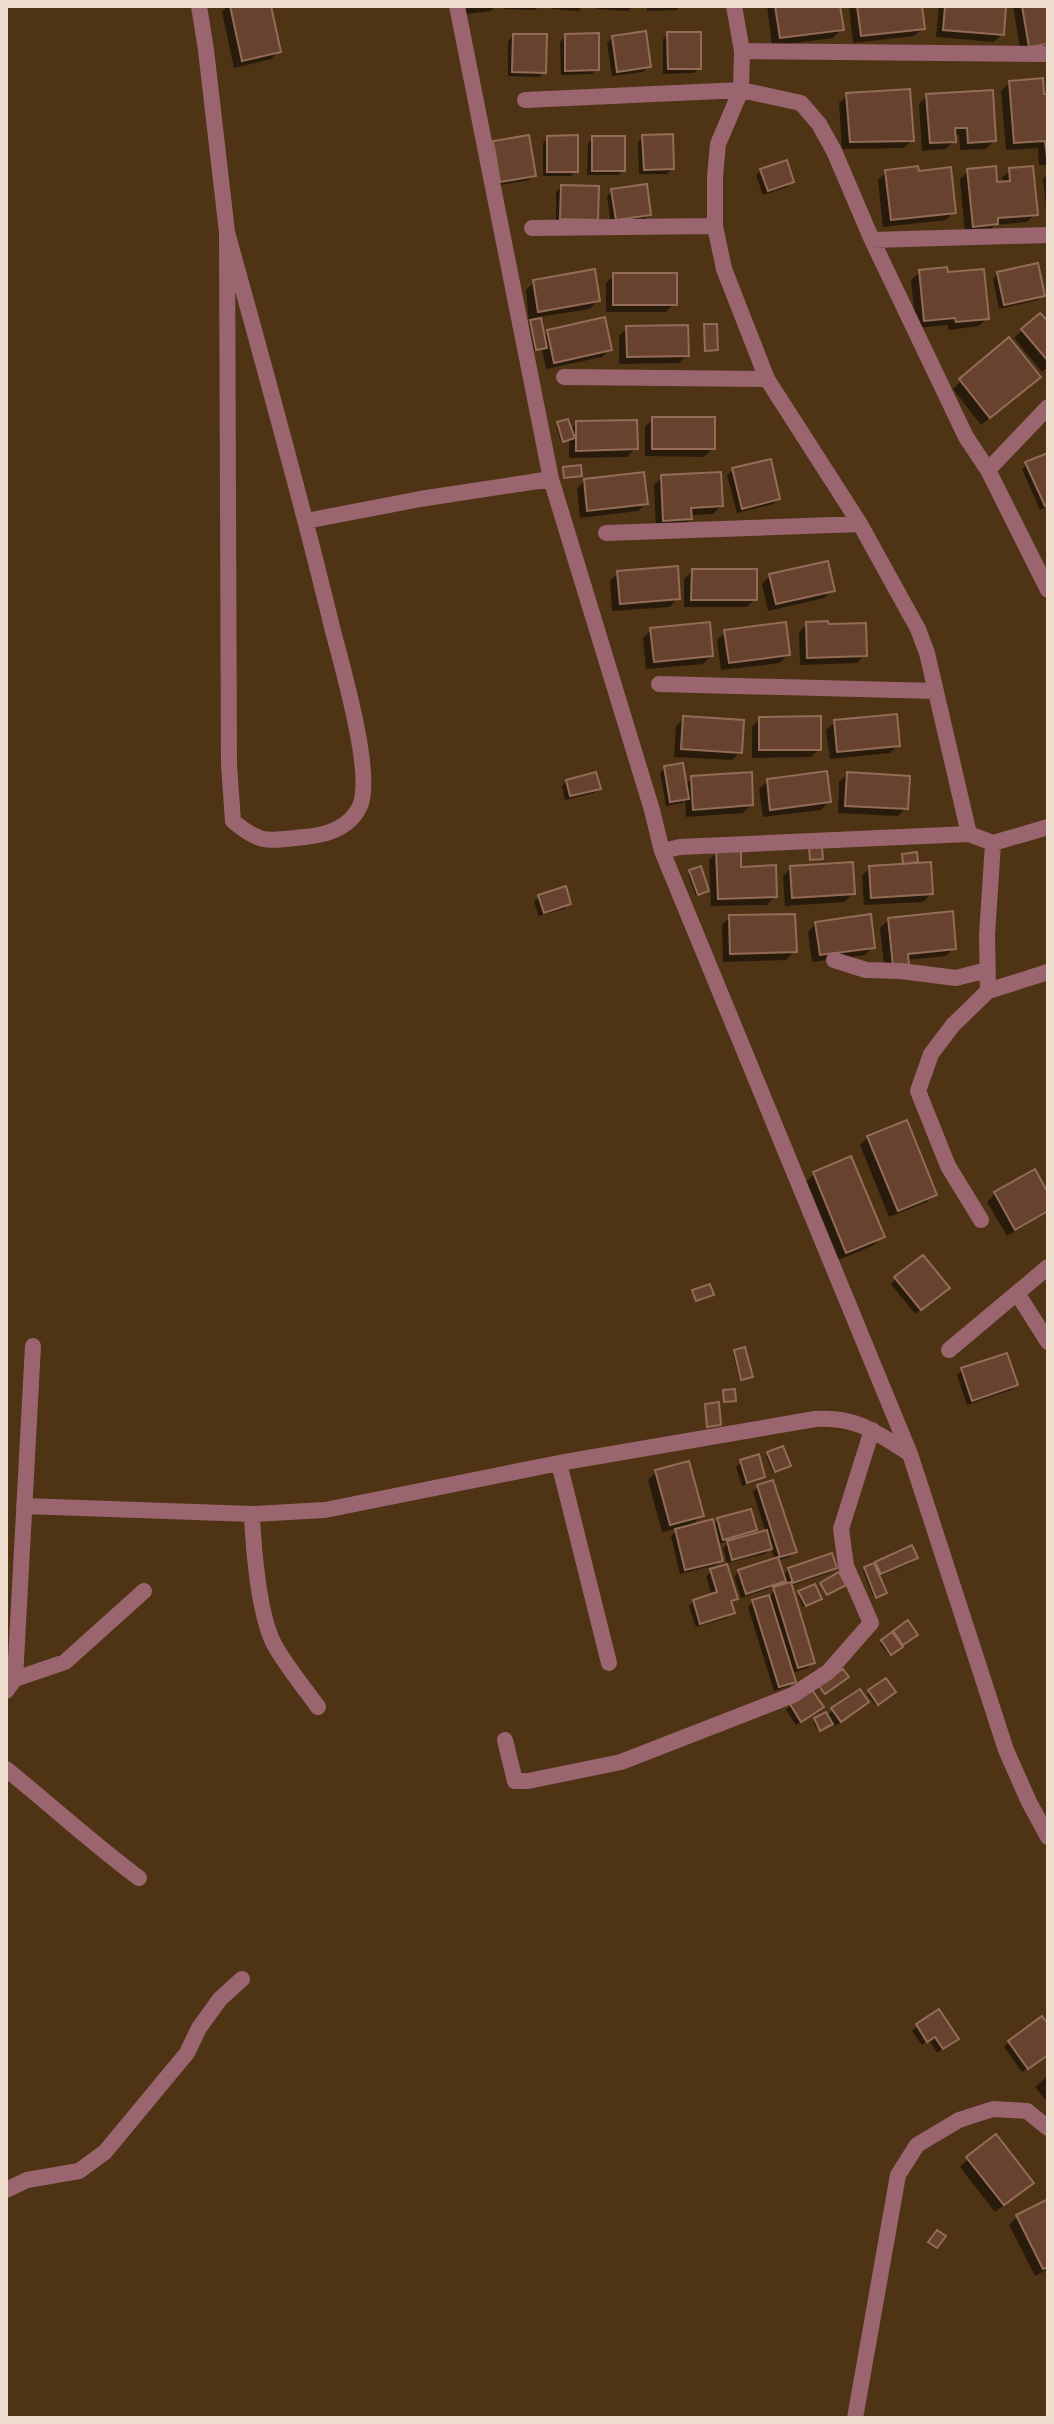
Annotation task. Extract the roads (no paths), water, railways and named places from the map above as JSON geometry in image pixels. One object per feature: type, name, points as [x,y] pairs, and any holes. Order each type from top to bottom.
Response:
[{"type":"street","points":[[199,6],[227,232],[229,765],[233,821],[261,841],[326,836],[349,822],[360,805],[363,788],[358,731],[306,521],[227,232]]},
{"type":"street","points":[[457,6],[551,479],[662,851],[910,1454],[1006,1750],[1048,1837]]},
{"type":"street","points":[[734,6],[742,51],[741,90],[718,144],[715,226],[724,269],[767,379],[860,524],[918,629],[927,653],[969,834]]},
{"type":"street","points":[[742,51],[1048,54]]},
{"type":"street","points":[[525,100],[741,90],[801,103],[819,124],[834,151],[872,240],[966,437],[988,470],[1048,590]]},
{"type":"street","points":[[532,228],[715,226]]},
{"type":"street","points":[[872,240],[1048,235]]},
{"type":"street","points":[[564,377],[767,379]]},
{"type":"street","points":[[988,470],[1048,407]]},
{"type":"street","points":[[306,521],[420,499],[551,479]]},
{"type":"street","points":[[606,533],[860,524]]},
{"type":"street","points":[[659,684],[935,691]]},
{"type":"street","points":[[662,851],[680,847],[969,834],[993,843],[1048,827]]},
{"type":"street","points":[[988,991],[993,843]]},
{"type":"street","points":[[834,960],[866,970],[956,978],[987,970]]},
{"type":"street","points":[[981,1220],[948,1166],[918,1091],[931,1054],[953,1025],[988,991],[1048,972]]},
{"type":"street","points":[[949,1350],[1048,1267]]},
{"type":"street","points":[[1017,1293],[1048,1342]]},
{"type":"street","points":[[33,1346],[24,1506],[13,1576],[10,1685],[65,1662],[144,1591]]},
{"type":"street","points":[[24,1506],[252,1514],[325,1510],[559,1463],[815,1419],[855,1421],[910,1454]]},
{"type":"street","points":[[505,1740],[515,1781],[574,1772],[621,1762],[793,1695],[828,1672],[871,1623],[846,1566],[841,1529],[872,1430]]},
{"type":"street","points":[[559,1463],[609,1663]]},
{"type":"street","points":[[252,1514],[266,1623],[273,1643],[318,1707]]},
{"type":"street","points":[[6,1769],[80,1829],[104,1853],[139,1878]]},
{"type":"street","points":[[6,2190],[27,2180],[79,2171],[105,2152],[187,2053],[199,2028],[220,1999],[242,1979]]},
{"type":"street","points":[[855,2418],[898,2175],[917,2145],[959,2120],[993,2109],[1027,2111],[1048,2128]]}]
